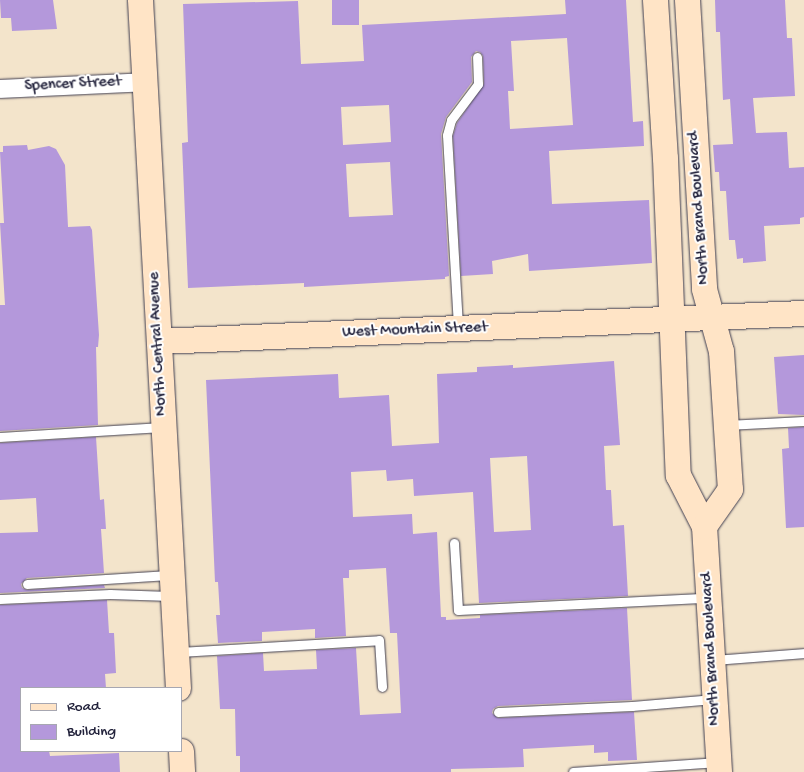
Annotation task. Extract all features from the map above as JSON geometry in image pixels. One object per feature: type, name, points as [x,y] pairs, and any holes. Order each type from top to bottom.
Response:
[{"type":"street","name":"North Central Avenue","points":[[140,0],[178,687]]},
{"type":"street","name":"North Brand Boulevard","points":[[655,0],[665,158],[670,321],[678,475],[704,526],[718,767]]},
{"type":"street","name":"North Brand Boulevard","points":[[687,0],[704,289],[721,351],[730,489],[704,526]]},
{"type":"street","name":"Spencer Street","points":[[0,89],[146,82]]},
{"type":"street","name":"West Mountain Street","points":[[159,341],[670,321],[804,313]]},
{"type":"street","points":[[181,752],[182,772]]},
{"type":"lane","points":[[458,329],[447,135],[451,120],[478,84],[477,57]]},
{"type":"lane","points":[[726,425],[804,421]]},
{"type":"lane","points":[[0,437],[164,427]]},
{"type":"lane","points":[[454,543],[458,610],[708,598]]},
{"type":"lane","points":[[27,584],[172,585]]},
{"type":"lane","points":[[0,599],[110,594],[172,585]]},
{"type":"lane","points":[[176,652],[379,640],[382,687]]},
{"type":"lane","points":[[712,660],[804,653]]},
{"type":"lane","points":[[498,712],[632,706],[714,699]]},
{"type":"lane","points":[[573,772],[718,767]]},
{"type":"building","points":[[0,0],[53,0],[57,29],[12,31],[11,18],[1,18]]},
{"type":"building","points":[[332,0],[359,0],[359,25],[332,25]]},
{"type":"building","points":[[565,0],[626,0],[633,122],[643,121],[644,146],[549,151],[552,204],[649,200],[652,263],[529,271],[528,254],[492,261],[493,274],[461,276],[453,136],[457,123],[484,84],[483,56],[480,52],[476,51],[471,57],[472,82],[446,117],[441,134],[449,276],[445,277],[445,279],[304,287],[304,283],[188,288],[182,143],[188,142],[183,4],[298,1],[301,64],[364,61],[362,25],[566,14]],"holes":[[[567,38],[573,125],[510,129],[508,91],[514,91],[511,41]],[[389,105],[391,142],[343,145],[341,107]],[[390,162],[393,215],[349,217],[346,164]]]},
{"type":"building","points":[[715,0],[785,0],[787,38],[792,38],[795,96],[753,98],[756,133],[787,132],[789,168],[804,167],[804,217],[800,218],[800,224],[764,226],[766,261],[743,263],[743,258],[737,259],[735,240],[729,240],[726,191],[720,191],[719,172],[715,172],[713,145],[733,144],[730,99],[723,100],[720,32],[716,32]]},
{"type":"building","points":[[27,145],[28,150],[49,146],[56,149],[65,165],[68,227],[90,226],[92,230],[99,335],[98,347],[96,347],[98,425],[0,431],[0,305],[5,305],[0,223],[4,223],[0,152],[3,152],[3,146]]},
{"type":"building","points":[[804,355],[804,415],[778,414],[774,357]]},
{"type":"building","points":[[614,361],[620,445],[604,446],[606,490],[611,490],[613,526],[624,525],[628,596],[479,603],[473,492],[414,496],[413,479],[387,481],[386,470],[351,472],[353,517],[412,514],[413,534],[437,532],[441,617],[446,617],[446,620],[480,618],[480,615],[627,608],[632,700],[498,706],[493,709],[492,713],[498,718],[634,712],[637,760],[608,761],[608,752],[594,753],[594,745],[523,749],[524,767],[451,769],[451,772],[240,772],[240,756],[236,756],[235,709],[220,709],[217,656],[263,653],[264,671],[317,669],[316,650],[356,648],[360,715],[401,713],[397,633],[390,633],[386,568],[349,570],[349,578],[343,578],[346,636],[315,638],[315,629],[262,632],[262,641],[218,643],[216,615],[220,615],[218,582],[215,582],[206,380],[338,374],[339,398],[389,395],[392,446],[439,443],[437,374],[477,372],[477,367],[513,365],[513,368]],"holes":[[[527,456],[531,530],[494,532],[490,458]]]},
{"type":"building","points":[[804,427],[804,527],[786,528],[782,449],[789,448],[788,428]]},
{"type":"building","points":[[96,437],[100,500],[104,499],[106,529],[101,529],[104,573],[27,578],[21,584],[22,588],[27,590],[104,585],[105,588],[0,593],[0,533],[38,532],[36,498],[0,500],[0,443]]},
{"type":"building","points":[[107,600],[109,633],[114,633],[116,673],[105,674],[106,687],[20,687],[20,752],[49,752],[50,756],[119,753],[120,772],[0,772],[0,605]]}]
